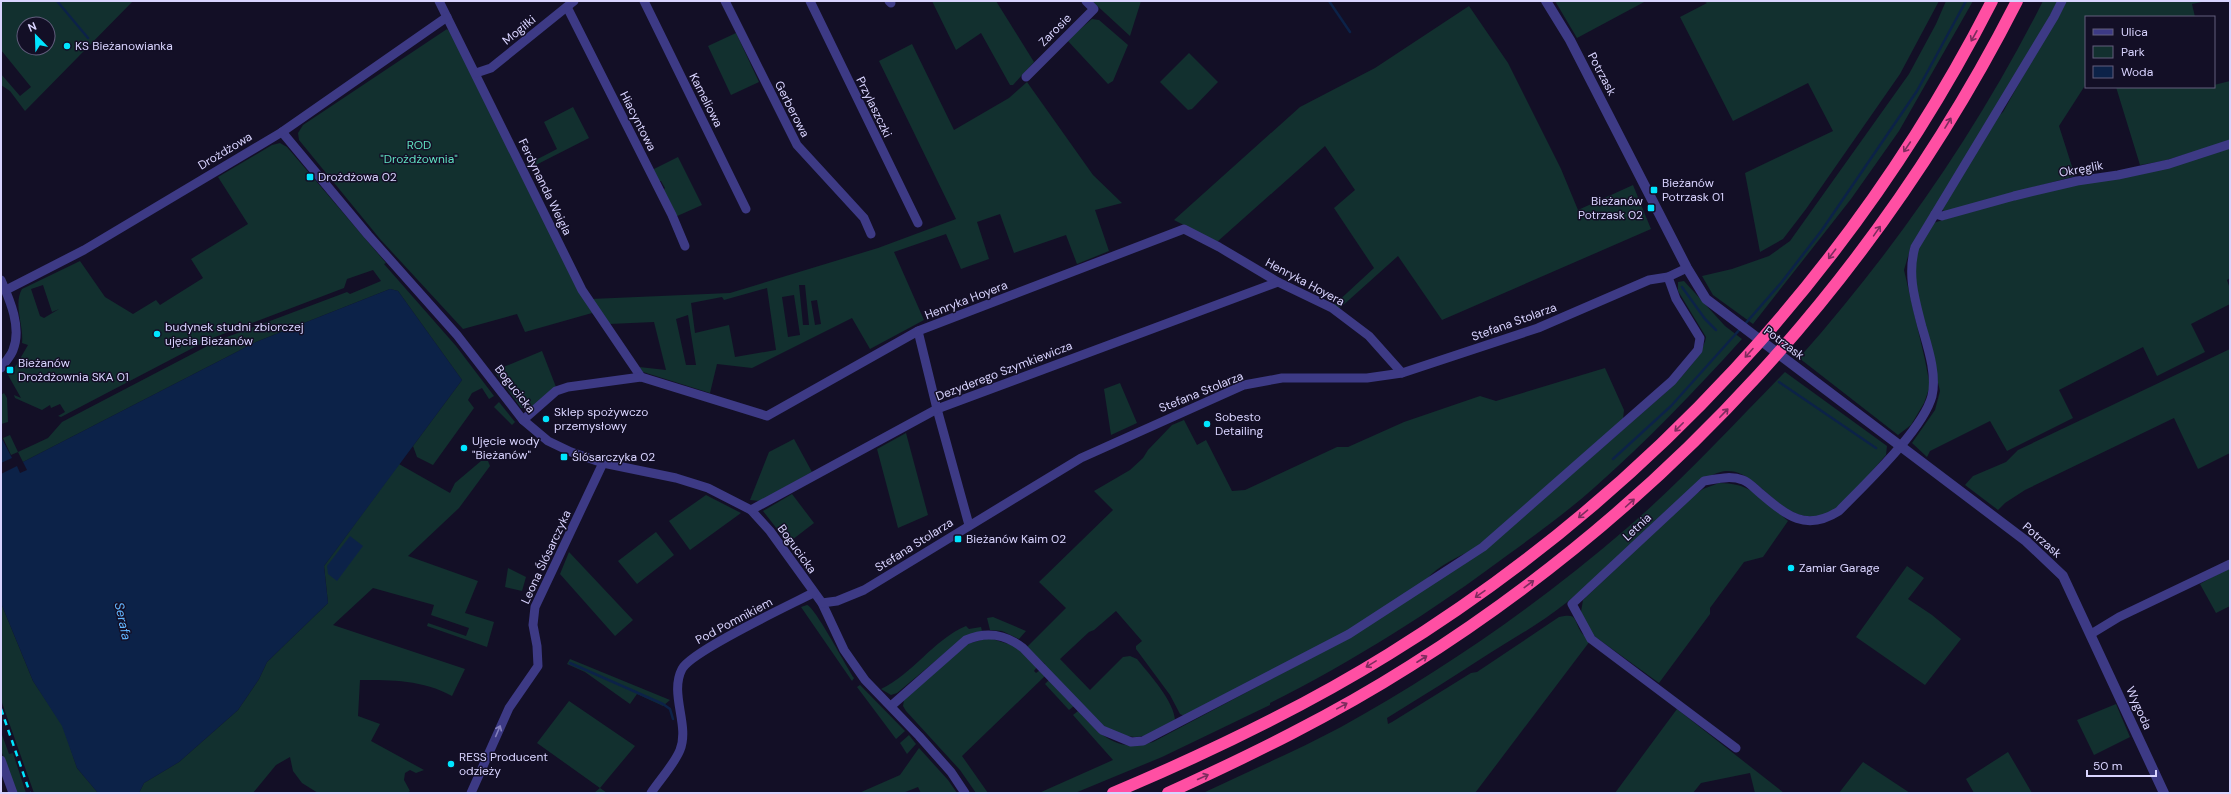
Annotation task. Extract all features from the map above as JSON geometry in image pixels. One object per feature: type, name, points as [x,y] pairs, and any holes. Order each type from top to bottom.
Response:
[{"type":"highway","points":[[1113,793],[1170,768],[1286,712],[1400,647],[1518,566],[1569,526],[1640,465],[1737,367],[1832,254],[1915,136],[1961,58],[1992,1]]},
{"type":"highway","points":[[1168,793],[1277,741],[1351,702],[1410,666],[1487,615],[1551,568],[1655,480],[1769,365],[1850,268],[1931,152],[1972,84],[2016,1]]},
{"type":"street","name":"Ferdynanda Weigla","points":[[439,1],[476,73],[582,290],[641,377]]},
{"type":"street","name":"Kameliowa","points":[[644,1],[746,209]]},
{"type":"street","name":"Gerberowa","points":[[725,1],[797,145],[864,218],[871,234]]},
{"type":"street","name":"Przylaszczki","points":[[810,1],[918,223]]},
{"type":"street","name":"Zarosie","points":[[1026,77],[1094,8],[1086,1]]},
{"type":"street","name":"Potrzask","points":[[1546,1],[1577,54],[1687,268],[1706,299],[2026,541],[2063,576],[2091,634]]},
{"type":"street","points":[[1900,445],[1920,422],[1932,396],[1933,380],[1930,362],[1914,294],[1911,262],[1915,247],[2054,17],[2062,1]]},
{"type":"street","name":"Mogiłki","points":[[476,73],[491,68],[571,4]]},
{"type":"street","name":"Hiacyntowa","points":[[571,4],[672,215],[685,246]]},
{"type":"street","name":"Drożdżowa","points":[[6,290],[84,250],[282,132],[447,17]]},
{"type":"street","name":"Bogucicka","points":[[282,132],[368,235],[457,335],[522,420],[548,441],[571,452],[603,463],[683,480],[708,488],[751,510],[770,531],[813,593],[822,603],[844,650],[865,680],[946,766],[965,793]]},
{"type":"street","name":"Okręglik","points":[[1935,214],[1942,216],[2063,184],[2169,164],[2230,144]]},
{"type":"street","name":"Henryka Hoyera","points":[[522,420],[556,391],[568,387],[641,377],[767,416],[918,331],[1184,230],[1219,246],[1278,282],[1332,308],[1369,336],[1402,373]]},
{"type":"street","name":"Stefana Stolarza","points":[[822,603],[837,602],[864,590],[1081,458],[1244,385],[1282,378],[1367,378],[1402,373],[1538,328],[1649,280],[1668,277],[1687,268]]},
{"type":"street","points":[[891,706],[966,640],[976,636],[1000,636],[1011,639],[1023,648],[1102,730],[1131,742],[1143,741],[1349,634],[1483,547],[1672,381],[1698,350],[1700,338],[1676,299],[1668,277]]},
{"type":"street","points":[[1,280],[6,290],[14,315],[15,336],[13,349],[1,368]]},
{"type":"street","name":"Dezyderego Szymkiewicza","points":[[751,510],[937,409],[1278,282]]},
{"type":"street","points":[[918,331],[937,409],[969,525]]},
{"type":"street","name":"Letnia","points":[[1736,748],[1591,639],[1572,604],[1704,481],[1724,477],[1744,480],[1794,518],[1811,522],[1827,519],[1839,511],[1900,445]]},
{"type":"street","name":"Leona Ślósarczyka","points":[[472,793],[504,716],[517,695],[536,670],[539,661],[533,625],[535,607],[603,463]]},
{"type":"street","points":[[2091,634],[2119,617],[2230,564]]},
{"type":"street","name":"Pod Pomnikiem","points":[[650,793],[680,751],[682,738],[678,683],[682,668],[700,652],[813,593]]},
{"type":"street","name":"Wygoda","points":[[2091,634],[2164,793]]},
{"type":"street","points":[[1,760],[13,793]]},
{"type":"green space","points":[[1,1],[133,1],[25,111],[10,91],[1,85],[1,74],[20,96],[31,87],[1,50]]},
{"type":"green space","points":[[932,1],[996,1],[1034,62],[1013,85],[1010,85],[981,33],[956,50]]},
{"type":"green space","points":[[1092,1],[1141,1],[1130,36]]},
{"type":"green space","points":[[1555,1],[1646,1],[1577,38]]},
{"type":"green space","points":[[1703,1],[1939,1],[1900,74],[1806,209],[1783,239],[1760,252],[1745,173],[1833,131],[1808,83],[1733,121],[1680,17],[1707,3]]},
{"type":"green space","points":[[1946,1],[1973,1],[1899,131],[1851,199],[1753,324],[1713,295],[1702,276],[1732,269],[1769,256],[1790,241],[1909,74],[1936,24]]},
{"type":"green space","points":[[2043,1],[2058,1],[2047,23],[1911,246],[1904,270],[1930,386],[1924,403],[1911,425],[1898,435],[1799,358],[1868,275],[1933,187],[1991,96]]},
{"type":"green space","points":[[2065,1],[2207,1],[2192,4],[2195,16],[2085,16],[2085,86],[2059,126],[2075,176],[1944,212],[1942,208],[1995,119],[2003,112]]},
{"type":"green space","points":[[1469,6],[1508,63],[1561,169],[1578,210],[1633,185],[1651,229],[1442,320],[1398,256],[1340,308],[1334,305],[1374,268],[1334,208],[1355,190],[1325,146],[1217,242],[1174,220],[1300,107],[1375,68]]},
{"type":"green space","points":[[1092,19],[1099,20],[1128,45],[1113,81],[1108,84],[1067,40]]},
{"type":"green space","name":"ROD \"Drożdżownia\"","points":[[447,29],[612,338],[592,313],[525,332],[517,314],[463,329],[380,239],[299,140],[298,133],[303,125]]},
{"type":"green space","points":[[736,33],[759,82],[731,95],[708,46]]},
{"type":"green space","points":[[912,44],[954,130],[1009,98],[1027,82],[1093,175],[1122,203],[1095,210],[1109,251],[1077,264],[1066,235],[1014,253],[1000,214],[977,222],[989,259],[961,269],[946,234],[894,252],[924,320],[870,349],[852,318],[752,368],[717,364],[710,393],[643,372],[639,367],[666,370],[654,322],[609,324],[591,299],[730,293],[878,248],[956,219],[879,61]],"holes":[[[799,285],[805,285],[809,325],[803,325]],[[767,288],[776,350],[735,357],[729,325],[695,333],[691,303],[722,297],[724,300]],[[794,295],[800,335],[788,337],[782,297]],[[817,300],[821,324],[815,325],[811,301]],[[688,315],[696,365],[686,365],[676,319]]]},
{"type":"green space","points":[[1189,53],[1218,82],[1192,109],[1188,110],[1160,82]]},
{"type":"green space","points":[[2230,81],[2230,141],[2163,161],[2140,165],[2116,88],[2215,88],[2215,85]]},
{"type":"green space","points":[[573,107],[589,138],[528,169],[526,165],[557,149],[544,122]]},
{"type":"green space","points":[[280,143],[287,147],[386,263],[384,264],[456,346],[494,396],[489,399],[482,388],[472,393],[468,400],[474,408],[433,465],[417,457],[413,446],[462,380],[398,291],[390,289],[256,342],[23,462],[18,452],[48,438],[62,422],[219,340],[347,292],[350,294],[381,281],[373,270],[347,279],[344,288],[210,339],[61,417],[58,416],[65,412],[60,404],[51,408],[50,405],[42,410],[15,398],[14,395],[21,398],[8,375],[17,364],[28,345],[22,343],[18,301],[22,289],[80,261],[105,297],[133,314],[156,300],[160,305],[203,278],[191,259],[248,224],[218,177],[272,145]],"holes":[[[43,285],[52,312],[59,309],[44,318],[40,316],[31,289]]]},
{"type":"green space","points":[[2230,147],[2230,278],[2227,280],[2230,289],[2230,304],[2191,324],[2205,352],[2157,376],[2143,347],[2059,390],[2073,418],[2007,451],[1990,421],[1930,451],[1927,457],[1912,443],[1935,410],[1940,391],[1916,292],[1913,263],[1917,248],[1933,223],[1988,206]]},
{"type":"green space","points":[[678,157],[702,205],[675,217],[663,191],[665,188],[661,181],[658,181],[652,170]]},
{"type":"green space","points":[[1684,281],[1725,326],[1742,339],[1689,397],[1652,434],[1614,470],[1564,513],[1451,596],[1422,615],[1362,653],[1270,703],[1270,705],[1162,757],[1075,793],[1039,793],[1113,760],[1073,715],[1078,711],[1102,734],[1119,744],[1140,745],[1153,742],[1294,667],[1486,549],[1664,394],[1683,375],[1695,360],[1704,344],[1706,337],[1678,291],[1678,282]]},
{"type":"green space","points":[[2230,349],[2230,453],[2198,469],[2174,418],[2025,490],[2005,503],[1998,510],[1965,485],[1973,476],[2006,462],[2018,450]]},
{"type":"green space","points":[[542,351],[556,387],[532,407],[521,408],[494,371]]},
{"type":"green space","points":[[1605,368],[1624,410],[1623,419],[1475,549],[1442,566],[1426,580],[1347,632],[1184,716],[1180,714],[1170,695],[1136,649],[1136,646],[1142,641],[1116,611],[1094,630],[1089,632],[1060,659],[1090,690],[1123,657],[1130,656],[1137,659],[1171,705],[1175,721],[1145,736],[1126,736],[1105,728],[1044,665],[1045,664],[1026,648],[1066,608],[1039,582],[1113,510],[1094,491],[1130,470],[1143,458],[1148,450],[1172,425],[1184,420],[1197,445],[1206,440],[1232,491],[1245,490],[1337,447],[1348,447],[1404,422],[1480,396],[1496,401]]},
{"type":"green space","points":[[1785,372],[1887,446],[1886,455],[1840,506],[1835,510],[1816,516],[1800,515],[1785,507],[1746,476],[1732,471],[1717,473],[1710,476],[1683,496],[1579,593],[1557,610],[1387,718],[1388,724],[1471,673],[1477,672],[1559,617],[1569,616],[1574,618],[1581,632],[1590,641],[1475,793],[1203,793],[1290,753],[1341,727],[1416,683],[1524,610],[1594,556],[1648,510],[1708,452]]},
{"type":"green space","points":[[1120,383],[1137,423],[1111,435],[1104,389]]},
{"type":"green space","points":[[4,393],[7,398],[8,422],[1,424],[1,395]]},
{"type":"green space","points":[[499,402],[515,422],[512,425],[494,407]]},
{"type":"green space","points":[[906,433],[928,515],[898,528],[877,449]]},
{"type":"green space","points":[[10,435],[18,452],[11,455],[3,438]]},
{"type":"green space","points":[[794,439],[812,472],[760,501],[750,500],[769,452]]},
{"type":"green space","points":[[481,461],[488,461],[490,466],[459,508],[408,556],[478,581],[465,613],[494,622],[487,647],[427,626],[428,623],[466,636],[469,628],[431,615],[434,605],[373,588],[333,625],[465,669],[452,696],[419,684],[384,680],[360,680],[358,716],[380,724],[371,741],[424,770],[416,773],[410,770],[405,773],[404,780],[410,791],[407,793],[318,793],[302,783],[293,771],[290,757],[276,765],[253,793],[139,793],[144,783],[179,762],[238,710],[259,679],[267,662],[328,603],[324,566],[399,464],[450,493],[455,483]]},
{"type":"green space","points":[[1719,483],[1741,486],[1749,489],[1757,494],[1788,521],[1763,557],[1744,562],[1710,608],[1710,614],[1659,683],[1590,633],[1581,612],[1583,600],[1692,497],[1703,489]]},
{"type":"green space","points":[[792,494],[814,523],[788,543],[763,511]]},
{"type":"green space","points":[[706,495],[741,513],[690,550],[669,521]]},
{"type":"green space","points":[[656,532],[674,555],[637,584],[618,561]]},
{"type":"green space","points":[[569,552],[633,620],[615,636],[560,574]]},
{"type":"green space","points":[[1907,566],[1924,578],[1908,599],[1932,615],[1961,639],[1925,685],[1856,637]]},
{"type":"green space","points":[[2230,567],[2230,606],[2216,613],[2200,584]]},
{"type":"green space","points":[[508,568],[526,577],[522,591],[505,587]]},
{"type":"green space","points":[[1,603],[33,681],[63,726],[77,768],[98,793],[34,793],[1,700]]},
{"type":"green space","points":[[807,605],[817,616],[854,678],[852,681],[801,607]]},
{"type":"green space","points":[[993,617],[1026,631],[1019,639],[1002,631],[990,630],[987,618]]},
{"type":"green space","points":[[966,626],[969,629],[981,627],[982,631],[963,638],[897,693],[891,695],[881,689],[903,675],[943,640]]},
{"type":"green space","points":[[989,638],[1015,646],[1037,667],[1034,671],[1036,673],[1040,670],[1045,676],[962,756],[988,793],[976,793],[960,770],[903,706],[904,700],[967,644]]},
{"type":"green space","points":[[570,659],[670,700],[663,706],[637,694],[630,704],[585,672],[567,664]]},
{"type":"green space","points":[[1049,680],[1074,706],[1069,710],[1045,684]]},
{"type":"green space","points":[[860,685],[905,731],[896,739],[857,687]]},
{"type":"green space","points":[[569,701],[635,746],[600,788],[537,743]]},
{"type":"green space","points":[[2116,704],[2130,737],[2094,755],[2077,720]]},
{"type":"green space","points":[[1677,709],[1784,793],[1755,793],[1750,773],[1701,783],[1693,793],[1615,793]]},
{"type":"green space","points":[[1,732],[9,754],[13,753],[26,793],[16,793],[1,750]]},
{"type":"green space","points":[[909,735],[916,744],[907,754],[900,743]]},
{"type":"green space","points":[[919,748],[948,780],[957,793],[921,793],[918,787],[903,793],[859,793],[900,775]]},
{"type":"green space","points":[[2008,752],[2032,793],[1974,793],[1966,779]]},
{"type":"green space","points":[[1863,762],[1910,793],[1839,793]]},
{"type":"green space","points":[[600,788],[607,793],[594,793]]},
{"type":"water","name":"Serafa","points":[[390,289],[398,291],[462,380],[324,566],[328,603],[267,662],[259,679],[238,710],[179,762],[144,783],[139,793],[98,793],[77,768],[62,726],[33,681],[1,603],[1,474],[17,466],[20,473],[27,470],[23,462],[256,342]]},
{"type":"water","points":[[1,437],[12,458],[1,463]]},
{"type":"water","points":[[350,536],[363,546],[337,581],[328,574],[327,566]]},
{"type":"waterway","points":[[57,1],[88,38]]},
{"type":"waterway","points":[[1329,1],[1350,32]]},
{"type":"waterway","points":[[1745,324],[1781,283],[1822,230],[1917,91],[1966,1]]},
{"type":"waterway","points":[[1682,287],[1705,319],[1716,330]]},
{"type":"waterway","points":[[1613,459],[1671,406],[1741,328]]},
{"type":"waterway","points":[[1779,382],[1876,448]]},
{"type":"waterway","points":[[570,663],[663,704],[670,709],[673,719]]},
{"type":"railway","points":[[1,709],[30,793]]},
{"type":"place","name":"KS Bieżanowianka","points":[[67,46]]},
{"type":"place","name":"Drożdżowa 02","points":[[310,177]]},
{"type":"place","name":"Bieżanów Potrzask 01","points":[[1654,190]]},
{"type":"place","name":"Bieżanów Potrzask 02","points":[[1651,208]]},
{"type":"place","name":"budynek studni zbiorczej ujęcia Bieżanów","points":[[157,334]]},
{"type":"place","name":"Bieżanów Drożdżownia SKA 01","points":[[10,370]]},
{"type":"place","name":"Sklep spożywczo przemysłowy","points":[[546,419]]},
{"type":"place","name":"Sobesto Detailing","points":[[1207,424]]},
{"type":"place","name":"Ujęcie wody \"Bieżanów\"","points":[[464,448]]},
{"type":"place","name":"Ślósarczyka 02","points":[[564,457]]},
{"type":"place","name":"Bieżanów Kaim 02","points":[[958,539]]},
{"type":"place","name":"Zamiar Garage","points":[[1791,568]]},
{"type":"place","name":"RESS Producent odzieży","points":[[451,764]]}]
